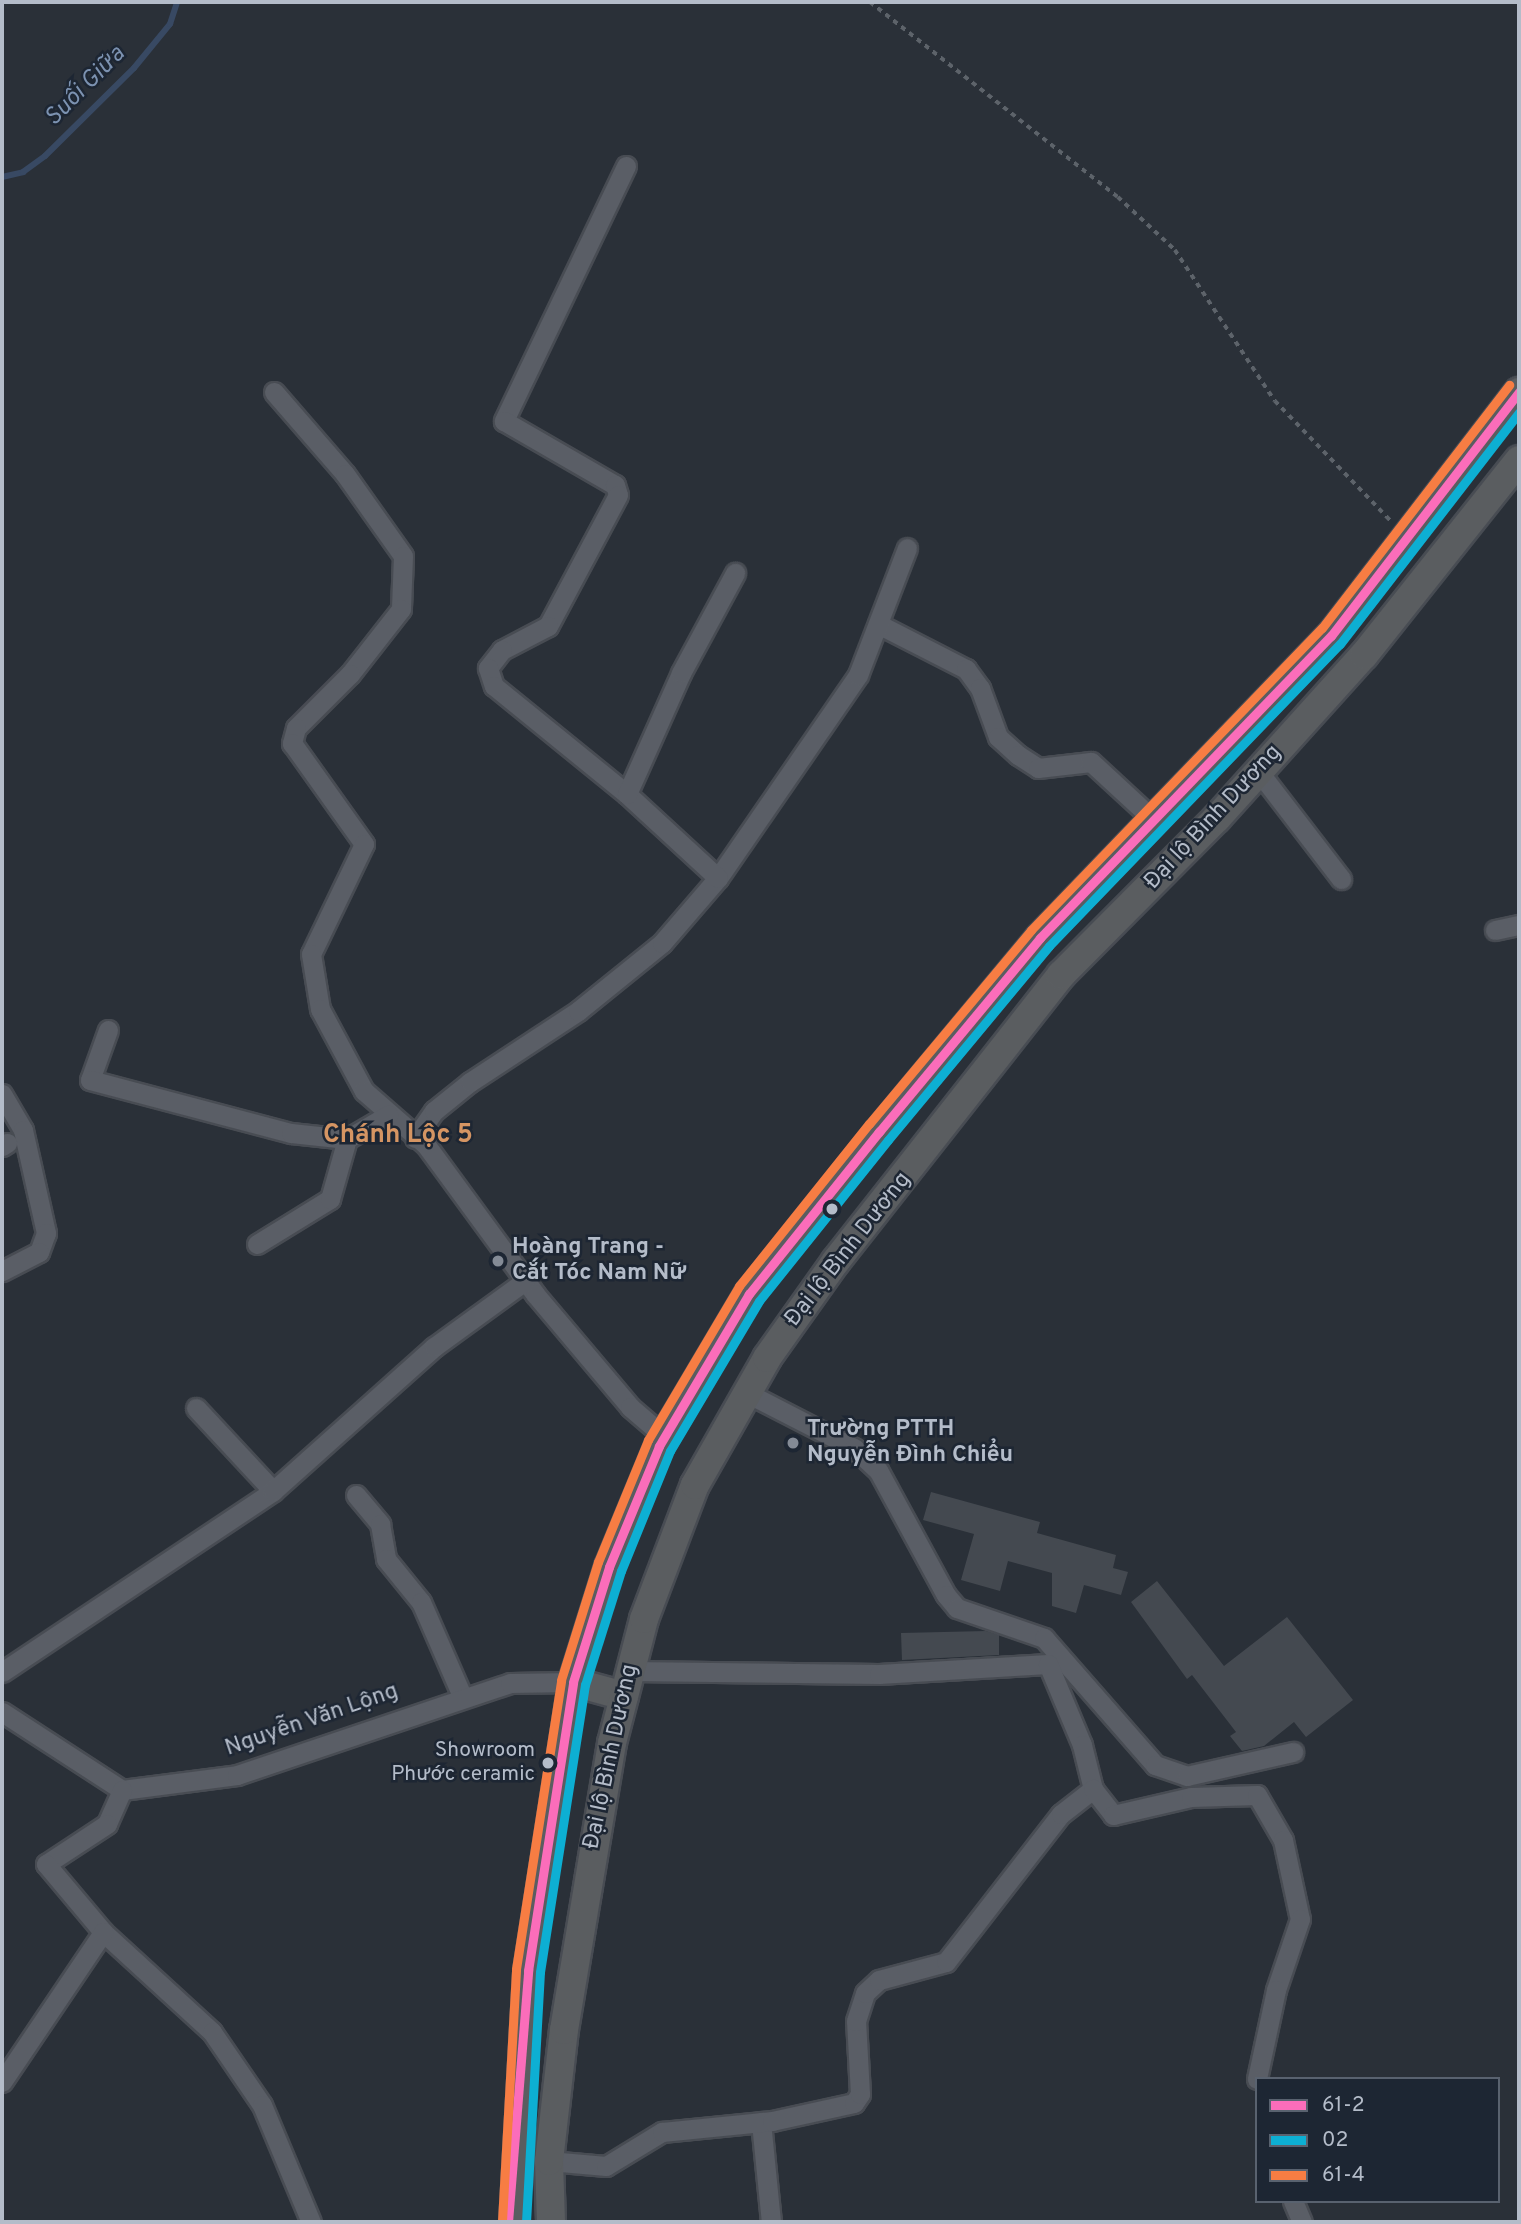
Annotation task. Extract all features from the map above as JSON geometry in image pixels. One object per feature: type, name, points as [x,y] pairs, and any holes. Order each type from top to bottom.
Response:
[{"type":"highway","name":"Đại lộ Bình Dương","points":[[514,2222],[528,1971],[573,1682],[609,1567],[665,1437],[749,1294],[1040,938],[1156,822],[1331,636],[1519,392]]},
{"type":"highway","name":"Đại lộ Bình Dương","points":[[551,2222],[550,2161],[585,1890],[627,1683],[695,1485],[747,1393],[836,1261],[1061,975],[1259,772],[1364,655],[1519,460]]},
{"type":"highway","points":[[573,1682],[627,1683]]},
{"type":"street","points":[[626,166],[504,421],[615,485],[618,495],[548,626],[502,650],[488,668],[494,685],[627,794],[718,878]]},
{"type":"street","points":[[274,392],[345,474],[404,556],[401,609],[351,674],[296,728],[292,743],[364,844],[311,954],[313,981],[339,1050],[388,1115],[415,1138],[524,1281],[623,1398],[665,1437]]},
{"type":"street","points":[[415,1138],[434,1111],[470,1082],[578,1011],[662,943],[718,878],[858,675],[907,548]]},
{"type":"street","points":[[627,794],[735,573]]},
{"type":"street","points":[[878,624],[965,669],[981,688],[998,737],[1018,755],[1038,768],[1091,762],[1156,822]]},
{"type":"street","points":[[1259,772],[1341,879]]},
{"type":"street","points":[[1494,930],[1519,925]]},
{"type":"street","points":[[108,1030],[90,1080],[216,1116],[347,1139],[388,1115]]},
{"type":"street","points":[[2,1094],[23,1130],[46,1233],[39,1252],[2,1271]]},
{"type":"street","points":[[257,1244],[330,1199],[347,1139]]},
{"type":"street","points":[[2,1672],[273,1491],[434,1347],[524,1281]]},
{"type":"street","points":[[747,1393],[870,1463],[951,1602],[1044,1638],[1155,1765],[1186,1776],[1293,1752]]},
{"type":"street","points":[[196,1408],[273,1491]]},
{"type":"street","points":[[356,1495],[380,1524],[386,1559],[421,1602],[463,1696]]},
{"type":"street","points":[[627,1683],[879,1674],[1048,1664],[1069,1707],[1093,1789],[1113,1815],[1191,1797],[1257,1795],[1283,1840],[1300,1919],[1276,1990],[1258,2077]]},
{"type":"street","name":"Nguyễn Văn Lộng","points":[[122,1790],[237,1775],[463,1696],[531,1680],[573,1682]]},
{"type":"street","points":[[2,1712],[122,1790],[107,1824],[46,1864],[103,1931],[212,2032],[262,2105],[307,2221]]},
{"type":"street","points":[[550,2161],[606,2166],[662,2132],[761,2122],[853,2103],[860,2094],[856,2021],[865,1993],[879,1980],[946,1962],[1061,1814],[1093,1789]]},
{"type":"street","points":[[2,2082],[103,1931]]},
{"type":"street","points":[[761,2122],[771,2222]]},
{"type":"street","points":[[1294,2203],[1302,2222]]},
{"type":"path","points":[[870,2],[1118,197],[1175,250],[1275,401],[1408,537]]},
{"type":"building","points":[[931,1492],[1040,1522],[1037,1533],[1116,1555],[1113,1568],[1128,1572],[1121,1595],[1084,1585],[1076,1613],[1052,1606],[1052,1573],[1008,1561],[1000,1591],[961,1580],[974,1534],[923,1520]]},
{"type":"building","points":[[1157,1581],[1224,1666],[1287,1617],[1353,1700],[1306,1737],[1294,1722],[1264,1746],[1242,1751],[1230,1736],[1236,1732],[1192,1675],[1187,1679],[1131,1602]]},
{"type":"building","points":[[986,1631],[999,1635],[999,1655],[902,1660],[901,1633]]},
{"type":"waterway","name":"Suối Giữa","points":[[2,177],[23,172],[45,156],[134,68],[170,24],[177,2]]},
{"type":"transit line","name":"61-4","points":[[502,2221],[516,1969],[561,1680],[598,1562],[648,1440],[739,1286],[869,1124],[1031,930],[1322,628],[1509,385]]},
{"type":"transit line","name":"61-2","points":[[508,2222],[528,1971],[573,1682],[609,1567],[659,1446],[749,1294],[879,1132],[1040,938],[1331,636],[1519,392]]},
{"type":"transit line","name":"02","points":[[526,2222],[540,1972],[585,1685],[621,1571],[670,1451],[759,1301],[888,1140],[1049,946],[1340,644],[1519,412]]},
{"type":"place","name":"Hoàng Trang - Cắt Tóc Nam Nữ","points":[[498,1261]]},
{"type":"place","name":"Trường PTTH Nguyễn Đình Chiểu","points":[[793,1443]]},
{"type":"place","name":"Showroom Phước ceramic","points":[[548,1763]]},
{"type":"district","name":"Chánh Lộc 5","points":[[398,1136]]}]
